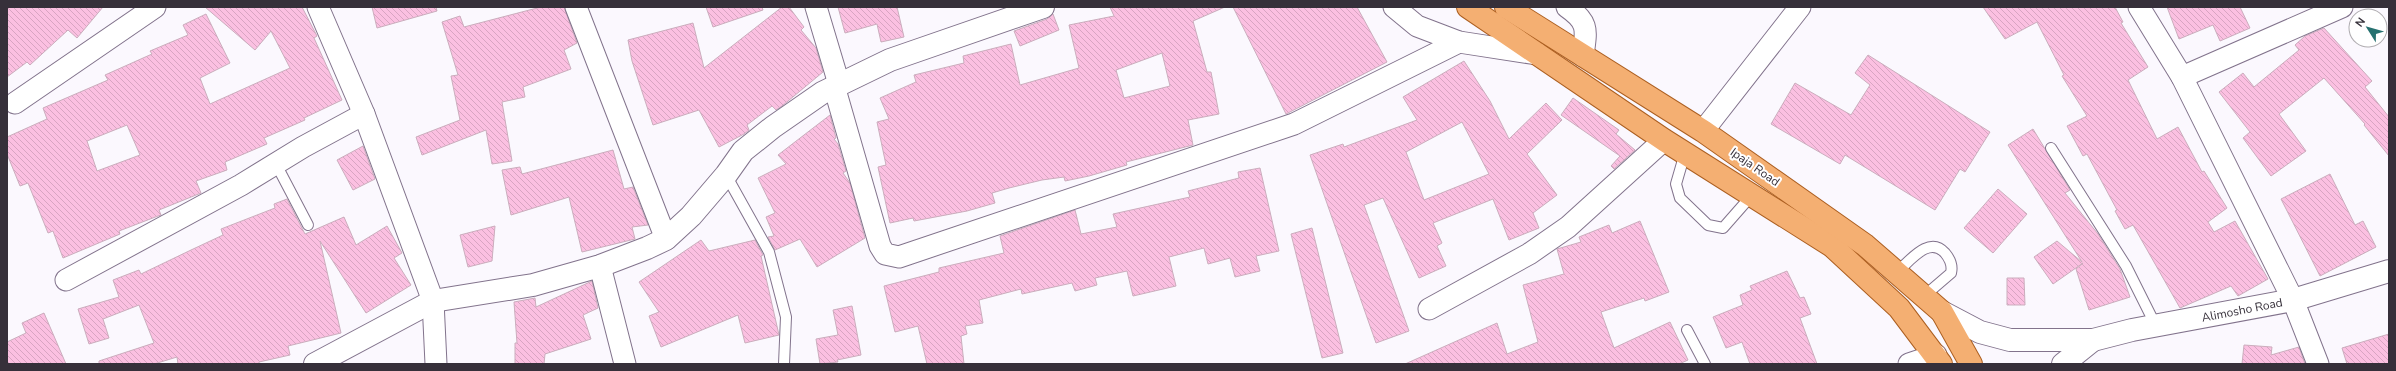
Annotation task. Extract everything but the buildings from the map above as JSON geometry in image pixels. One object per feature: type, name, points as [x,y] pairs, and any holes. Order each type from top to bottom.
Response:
[{"type":"main road","name":"Ipaja Road","points":[[1506,7],[1704,131],[1865,245],[1897,272],[1923,298],[1942,312],[1971,364]]},
{"type":"main road","name":"Ipaja Road","points":[[1475,13],[1664,140],[1832,246],[1899,308],[1938,359]]},
{"type":"street","points":[[15,103],[155,7]]},
{"type":"street","points":[[318,7],[364,114],[433,301],[436,364]]},
{"type":"street","points":[[576,7],[666,239]]},
{"type":"street","points":[[816,7],[880,246],[885,254],[899,257],[1294,124],[1459,42]]},
{"type":"street","points":[[315,364],[433,301],[534,285],[600,266],[666,239],[692,216],[726,175],[743,151],[797,109],[837,85],[911,52],[1043,7]]},
{"type":"street","points":[[1394,7],[1418,26],[1459,42],[1537,54]]},
{"type":"street","points":[[1567,7],[1582,19],[1586,27],[1583,56]]},
{"type":"street","points":[[1704,131],[1800,7]]},
{"type":"street","points":[[2139,7],[2182,77],[2293,300],[2318,364]]},
{"type":"street","points":[[2182,77],[2342,7]]},
{"type":"street","points":[[66,280],[127,249],[241,186],[276,164],[364,114]]},
{"type":"street","points":[[1429,309],[1529,254],[1568,227],[1664,140]]},
{"type":"street","points":[[600,266],[625,364]]},
{"type":"street","name":"Alimosho Road","points":[[1942,312],[1980,332],[2010,340],[2093,340],[2156,326],[2293,300],[2389,271]]},
{"type":"street","name":"Alimosho Road","points":[[2063,364],[2093,340]]},
{"type":"street","points":[[1908,364],[1938,359]]},
{"type":"lane","points":[[2051,148],[2126,266],[2156,326]]},
{"type":"lane","points":[[1685,153],[1676,184],[1680,198],[1708,225],[1722,228],[1752,195]]},
{"type":"lane","points":[[276,164],[308,225]]},
{"type":"lane","points":[[726,175],[769,252],[786,318],[784,364]]},
{"type":"lane","points":[[1897,272],[1928,246],[1937,246],[1940,248],[1949,258],[1952,273],[1923,298]]},
{"type":"lane","points":[[1687,330],[1705,364]]}]
